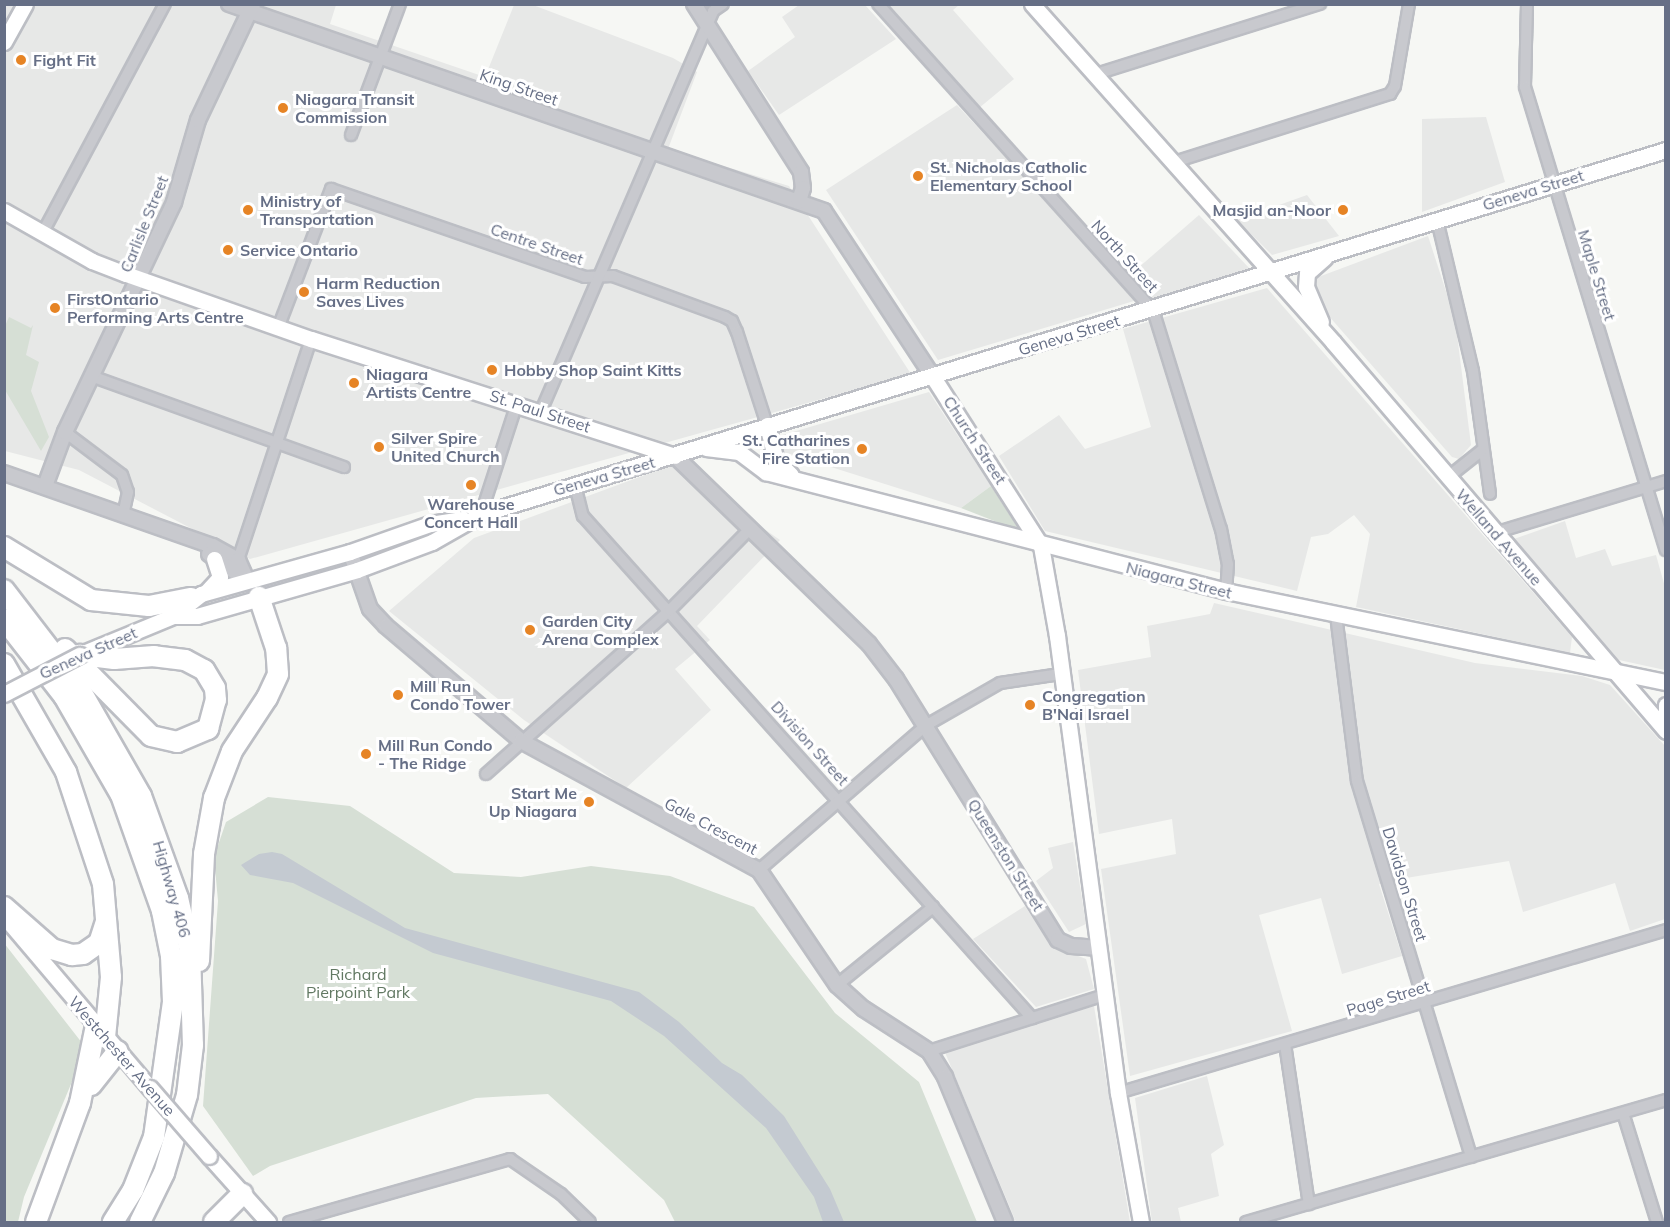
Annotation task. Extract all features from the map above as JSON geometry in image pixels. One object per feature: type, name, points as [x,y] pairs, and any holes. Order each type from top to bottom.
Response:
[{"type":"highway","points":[[4,547],[90,600],[149,606],[196,596]]},
{"type":"highway","points":[[4,589],[151,736],[177,742],[208,729],[216,712],[216,694],[204,670],[184,660],[154,656],[108,652],[79,655]]},
{"type":"highway","name":"Highway 406","points":[[4,589],[78,686],[141,796],[175,888],[190,951],[193,1045],[187,1095],[164,1173],[140,1222]]},
{"type":"highway","points":[[193,1045],[201,911],[214,798],[225,766],[275,684],[278,674],[276,648],[259,597]]},
{"type":"highway","name":"Highway 406","points":[[4,619],[64,696],[121,795],[162,911],[171,956],[173,1002],[154,1137],[133,1190],[113,1222]]},
{"type":"highway","points":[[4,663],[66,772],[84,820],[107,909],[112,1045],[80,1103]]},
{"type":"highway","points":[[4,907],[52,949],[72,955],[83,954],[99,943],[107,909]]},
{"type":"highway","points":[[36,1222],[80,1103],[92,1059],[112,1045]]},
{"type":"highway","points":[[214,1222],[242,1194]]},
{"type":"main road","points":[[4,42],[25,4]]},
{"type":"main road","points":[[1032,4],[1268,273],[1333,342]]},
{"type":"main road","name":"Geneva Street","points":[[108,652],[173,616],[196,596],[350,552],[430,524],[476,515],[675,456],[1665,150]]},
{"type":"main road","name":"St. Paul Street","points":[[4,210],[92,261],[140,279],[311,339],[541,411],[675,456]]},
{"type":"main road","points":[[1329,253],[1307,273],[1306,286],[1313,309],[1333,342]]},
{"type":"main road","name":"Welland Avenue","points":[[1333,342],[1665,731]]},
{"type":"main road","name":"Church Street","points":[[933,377],[1041,546],[1097,948]]},
{"type":"main road","points":[[767,426],[776,460],[793,476]]},
{"type":"main road","name":"Niagara Street","points":[[704,447],[739,452],[766,472],[793,476],[1041,546],[1336,615],[1665,682]]},
{"type":"main road","name":"Geneva Street","points":[[173,616],[197,616],[357,570],[432,542],[476,515]]},
{"type":"main road","points":[[196,596],[219,581],[220,570],[214,559]]},
{"type":"main road","points":[[247,580],[259,597]]},
{"type":"main road","name":"Geneva Street","points":[[4,694],[79,655]]},
{"type":"main road","points":[[1665,705],[1665,719]]},
{"type":"main road","name":"Westchester Avenue","points":[[4,916],[112,1045],[268,1222]]},
{"type":"main road","points":[[1097,948],[1118,1093],[1141,1222]]},
{"type":"street","points":[[42,234],[165,4]]},
{"type":"street","name":"King Street","points":[[229,4],[251,8],[380,56],[799,201]]},
{"type":"street","points":[[351,135],[400,4]]},
{"type":"street","points":[[694,4],[801,172],[803,188],[799,201]]},
{"type":"street","points":[[541,411],[598,275],[709,27],[713,11],[723,4]]},
{"type":"street","name":"North Street","points":[[878,4],[1153,310],[1221,528],[1228,564],[1226,591]]},
{"type":"street","points":[[1093,75],[1320,4]]},
{"type":"street","points":[[1171,163],[1390,94],[1395,86],[1409,4]]},
{"type":"street","name":"Maple Street","points":[[1527,4],[1525,87],[1665,550]]},
{"type":"street","name":"Carlisle Street","points":[[45,486],[65,432],[140,279],[174,202],[198,120],[251,8]]},
{"type":"street","name":"Centre Street","points":[[278,328],[330,189],[585,277],[613,276],[732,321],[767,426]]},
{"type":"street","name":"Church Street","points":[[799,201],[830,217],[933,377]]},
{"type":"street","points":[[1437,220],[1473,371],[1481,451],[1490,494]]},
{"type":"street","points":[[238,560],[311,339]]},
{"type":"street","points":[[91,376],[344,467]]},
{"type":"street","points":[[476,515],[517,404]]},
{"type":"street","points":[[65,432],[122,475],[128,492],[124,512]]},
{"type":"street","points":[[1447,478],[1481,451]]},
{"type":"street","name":"Queenston Street","points":[[675,456],[869,644],[925,726],[1058,940],[1071,946],[1097,948]]},
{"type":"street","points":[[4,473],[124,512],[190,537],[238,560],[247,580]]},
{"type":"street","points":[[1494,533],[1665,481]]},
{"type":"street","name":"Division Street","points":[[575,485],[583,516],[840,800],[1032,1018]]},
{"type":"street","points":[[486,774],[670,610],[750,529]]},
{"type":"street","points":[[190,537],[214,559],[247,580]]},
{"type":"street","name":"Gale Crescent","points":[[350,552],[370,609],[386,626],[521,741],[759,870],[837,985],[864,1009],[929,1051],[945,1077],[1005,1222]]},
{"type":"street","name":"Davidson Street","points":[[1336,615],[1357,781],[1471,1157]]},
{"type":"street","points":[[759,870],[925,726],[1000,683],[1060,674]]},
{"type":"street","points":[[837,985],[933,907]]},
{"type":"street","name":"Page Street","points":[[1118,1093],[1665,930]]},
{"type":"street","points":[[929,1051],[1105,995]]},
{"type":"street","points":[[1285,1044],[1309,1203]]},
{"type":"street","points":[[1246,1222],[1665,1100]]},
{"type":"street","points":[[1623,1113],[1657,1222]]},
{"type":"street","points":[[289,1222],[510,1159],[561,1194],[590,1222]]},
{"type":"shaded area","points":[[4,5],[336,5],[330,24],[485,77],[514,5],[533,5],[673,58],[697,72],[668,149],[789,186],[911,374],[250,559],[79,470],[5,451]]},
{"type":"shaded area","points":[[799,5],[865,5],[896,39],[779,115],[748,71],[795,37],[782,17]]},
{"type":"shaded area","points":[[889,5],[959,5],[953,10],[1014,79],[979,108]]},
{"type":"shaded area","points":[[957,105],[1134,301],[938,360],[826,190]]},
{"type":"shaded area","points":[[1486,117],[1505,182],[1422,212],[1422,119]]},
{"type":"shaded area","points":[[1307,195],[1339,236],[1272,255],[1237,220]]},
{"type":"shaded area","points":[[1199,215],[1250,269],[1150,301],[1130,275]]},
{"type":"shaded area","points":[[1428,236],[1455,319],[1471,445],[1459,459],[1452,457],[1307,291],[1313,279]]},
{"type":"shaded area","points":[[1267,288],[1572,637],[1570,653],[1356,607],[1370,534],[1354,515],[1328,534],[1311,537],[1297,591],[1045,531],[999,456],[1059,415],[1085,449],[1151,427],[1123,329]]},
{"type":"shaded area","points":[[929,392],[991,486],[961,508],[755,443]]},
{"type":"shaded area","points":[[672,465],[780,540],[697,626],[710,640],[675,669],[711,710],[626,788],[524,720],[389,611],[474,538]]},
{"type":"shaded area","points":[[1565,521],[1576,558],[1605,549],[1612,566],[1656,555],[1665,587],[1665,670],[1619,660],[1514,539]]},
{"type":"shaded area","points":[[1214,603],[1475,663],[1582,676],[1610,685],[1665,746],[1665,919],[1630,931],[1615,883],[1523,912],[1509,861],[1394,880],[1379,884],[1402,956],[1342,974],[1321,898],[1259,915],[1292,1031],[1130,1076],[1101,869],[1176,854],[1172,819],[1099,834],[1078,670],[1151,657],[1147,626],[1210,614]]},
{"type":"shaded area","points":[[1073,842],[1086,924],[1069,932],[1036,881],[1053,868],[1048,848]]},
{"type":"shaded area","points":[[272,852],[282,854],[405,928],[639,992],[679,1022],[722,1063],[742,1075],[784,1116],[830,1189],[844,1222],[823,1222],[814,1197],[766,1128],[664,1036],[611,1001],[433,953],[293,883],[250,875],[241,865],[259,854]]},
{"type":"shaded area","points":[[1025,906],[1050,945],[1086,959],[1094,989],[1036,1007],[973,939]]},
{"type":"shaded area","points":[[1094,1006],[1130,1222],[1016,1222],[944,1050]]},
{"type":"shaded area","points":[[1207,1076],[1224,1145],[1211,1154],[1219,1196],[1178,1208],[1181,1222],[1152,1222],[1135,1098]]},
{"type":"green space","points":[[9,317],[31,328],[33,325],[26,355],[39,362],[31,391],[49,437],[41,451],[5,390],[5,326]]},
{"type":"green space","points":[[991,486],[1020,531],[961,508]]},
{"type":"green space","name":"Richard Pierpoint Park","points":[[268,797],[350,806],[454,873],[521,877],[591,866],[670,876],[754,907],[835,1013],[919,1082],[977,1222],[675,1222],[664,1200],[548,1094],[476,1098],[270,1166],[253,1176],[203,1106],[218,901],[214,857],[226,822]]},
{"type":"green space","points":[[4,943],[86,1048],[24,1197],[18,1222],[4,1222]]},
{"type":"place","name":"Fight Fit","points":[[21,60]]},
{"type":"place","name":"Niagara Transit Commission","points":[[283,108]]},
{"type":"place","name":"St. Nicholas Catholic Elementary School","points":[[918,176]]},
{"type":"place","name":"Ministry of Transportation","points":[[248,210]]},
{"type":"place","name":"Masjid an-Noor","points":[[1343,210]]},
{"type":"place","name":"Service Ontario","points":[[228,250]]},
{"type":"place","name":"Harm Reduction Saves Lives","points":[[304,292]]},
{"type":"place","name":"FirstOntario Performing Arts Centre","points":[[55,308]]},
{"type":"place","name":"Hobby Shop Saint Kitts","points":[[492,370]]},
{"type":"place","name":"Niagara Artists Centre","points":[[354,383]]},
{"type":"place","name":"Silver Spire United Church","points":[[379,447]]},
{"type":"place","name":"St. Catharines Fire Station","points":[[862,449]]},
{"type":"place","name":"Warehouse Concert Hall","points":[[471,485]]},
{"type":"place","name":"Garden City Arena Complex","points":[[530,630]]},
{"type":"place","name":"Mill Run Condo Tower","points":[[398,695]]},
{"type":"place","name":"Congregation B'Nai Israel","points":[[1030,705]]},
{"type":"place","name":"Mill Run Condo - The Ridge","points":[[366,754]]},
{"type":"place","name":"Start Me Up Niagara","points":[[589,802]]}]
